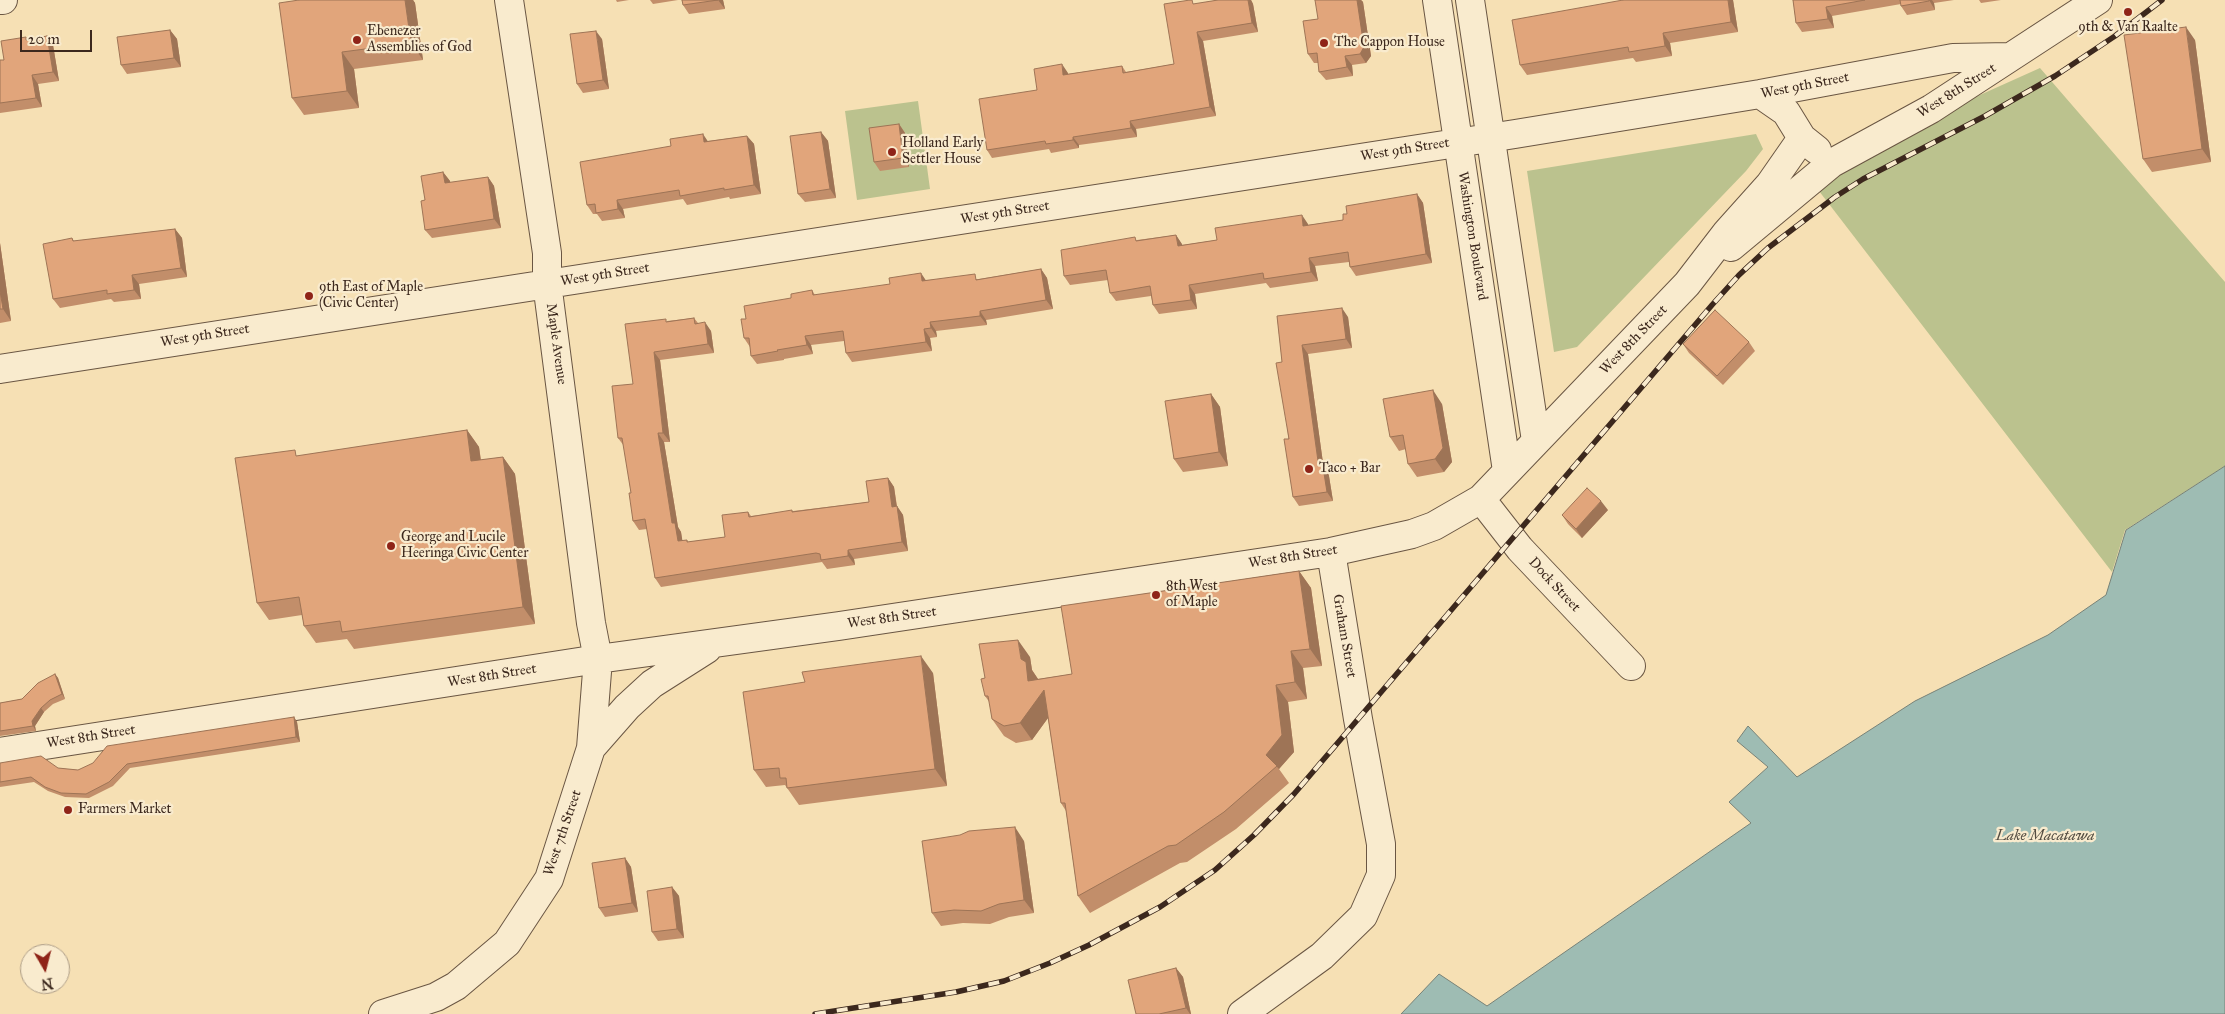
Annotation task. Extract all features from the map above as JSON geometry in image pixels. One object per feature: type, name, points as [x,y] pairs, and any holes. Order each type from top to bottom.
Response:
[{"type":"street","name":"Maple Avenue","points":[[509,0],[547,253],[547,283],[598,659]]},
{"type":"street","name":"Washington Boulevard","points":[[1437,0],[1508,471]]},
{"type":"street","points":[[1470,0],[1536,441]]},
{"type":"street","name":"West 8th Street","points":[[0,752],[598,659],[1331,552],[1412,534],[1434,526],[1481,499],[1687,284],[1832,163],[1931,109],[2098,0]]},
{"type":"street","name":"West 9th Street","points":[[0,368],[1490,138],[1760,94],[1953,58],[2010,57]]},
{"type":"street","points":[[1760,94],[1786,112],[1802,138],[1832,163]]},
{"type":"street","name":"West 8th Street","points":[[1687,284],[1726,232],[1770,184],[1802,138]]},
{"type":"street","name":"Dock Street","points":[[1481,499],[1520,549],[1631,666]]},
{"type":"street","name":"Graham Street","points":[[1242,1014],[1322,956],[1357,923],[1363,916],[1382,875],[1381,844],[1358,719],[1331,552]]},
{"type":"street","name":"West 7th Street","points":[[591,748],[627,707],[652,684],[717,643]]},
{"type":"street","name":"West 7th Street","points":[[383,1014],[436,997],[456,986],[507,943],[549,879],[591,748],[598,659]]},
{"type":"green space","points":[[2040,68],[2225,282],[2225,466],[2125,530],[2112,572],[1819,191],[1871,152],[1951,108]]},
{"type":"green space","points":[[918,101],[930,189],[857,200],[845,111]]},
{"type":"green space","points":[[1756,134],[1763,149],[1746,171],[1577,347],[1554,352],[1527,171]]},
{"type":"water","name":"Lake Macatawa","points":[[2225,466],[2225,1014],[1401,1014],[1439,974],[1487,1006],[1751,823],[1729,802],[1768,767],[1737,741],[1748,726],[1797,777],[1915,701],[2048,635],[2106,595],[2126,530]]},
{"type":"building","name":"Ebenezer Assemblies of God","points":[[299,0],[405,0],[411,43],[342,52],[347,91],[292,98],[279,3]]},
{"type":"building","points":[[682,0],[718,0],[683,5]]},
{"type":"building","points":[[1192,0],[1193,4],[1218,0],[1248,0],[1252,23],[1197,32],[1210,107],[1130,121],[1131,128],[1073,137],[1073,140],[1046,144],[1045,141],[987,150],[979,99],[1037,90],[1034,69],[1062,64],[1063,75],[1122,66],[1123,73],[1174,64],[1164,4]]},
{"type":"building","points":[[1315,0],[1357,0],[1364,47],[1360,54],[1345,56],[1347,67],[1319,72],[1317,53],[1308,54],[1303,21],[1318,19]]},
{"type":"building","points":[[1623,0],[1728,0],[1731,22],[1663,33],[1665,46],[1629,52],[1628,47],[1520,65],[1512,20]]},
{"type":"building","points":[[1793,0],[1865,0],[1826,7],[1828,19],[1796,23]]},
{"type":"building","points":[[1900,0],[1929,0],[1929,1],[1901,6]]},
{"type":"building","points":[[2186,27],[2202,149],[2143,159],[2124,35]]},
{"type":"building","points":[[170,30],[174,58],[121,65],[117,37]]},
{"type":"building","points":[[596,31],[603,80],[577,84],[570,34]]},
{"type":"building","points":[[47,36],[53,72],[32,75],[36,98],[0,103],[0,60],[4,60],[1,41],[26,37],[26,40]]},
{"type":"building","points":[[899,124],[903,158],[874,162],[869,128]]},
{"type":"building","points":[[821,132],[830,189],[798,194],[790,136]]},
{"type":"building","points":[[703,134],[704,142],[747,136],[754,185],[680,196],[679,190],[617,200],[618,209],[596,213],[595,204],[587,205],[580,162],[671,146],[670,139]]},
{"type":"building","points":[[443,172],[445,183],[488,177],[494,219],[425,230],[421,201],[425,200],[421,176]]},
{"type":"building","points":[[1417,194],[1426,254],[1350,267],[1348,252],[1309,258],[1311,272],[1264,279],[1263,273],[1189,285],[1191,300],[1153,305],[1150,286],[1110,293],[1106,270],[1064,276],[1061,250],[1135,237],[1136,241],[1176,235],[1178,246],[1217,240],[1215,228],[1302,215],[1303,226],[1343,220],[1343,214],[1347,214],[1346,206]]},
{"type":"building","points":[[175,229],[181,268],[132,275],[134,290],[107,294],[107,290],[53,299],[43,244],[72,238],[73,241]]},
{"type":"building","points":[[1041,269],[1046,300],[980,311],[980,316],[930,322],[931,328],[924,329],[926,342],[846,353],[843,331],[805,336],[807,345],[751,356],[749,338],[744,338],[741,319],[746,319],[744,306],[791,298],[791,294],[812,290],[813,295],[890,284],[889,278],[921,273],[922,281],[975,274],[976,280]]},
{"type":"building","points":[[0,291],[3,309],[0,309]]},
{"type":"building","points":[[1342,308],[1346,339],[1302,345],[1318,461],[1322,461],[1327,492],[1293,497],[1284,439],[1289,439],[1276,363],[1282,362],[1277,316]]},
{"type":"building","points":[[1715,310],[1749,342],[1717,376],[1683,344]]},
{"type":"building","points":[[694,318],[695,324],[705,322],[708,344],[654,352],[663,433],[658,433],[672,523],[675,523],[678,541],[687,540],[687,542],[725,537],[722,515],[748,512],[749,517],[792,510],[792,512],[869,502],[866,481],[888,478],[892,507],[897,506],[902,542],[848,550],[848,556],[821,560],[820,554],[816,553],[655,578],[645,519],[633,521],[629,493],[631,493],[622,438],[618,438],[612,386],[633,384],[625,324],[666,319],[666,322]]},
{"type":"building","points":[[1433,390],[1443,448],[1435,459],[1408,464],[1403,435],[1390,437],[1383,399]]},
{"type":"building","points":[[1211,394],[1219,452],[1174,459],[1165,401]]},
{"type":"building","name":"George and Lucile Heeringa Civic Center","points":[[467,430],[471,461],[503,457],[523,607],[342,632],[340,621],[304,626],[299,597],[257,603],[235,458],[295,450],[296,456]]},
{"type":"building","points":[[1587,488],[1601,501],[1576,529],[1562,515]]},
{"type":"building","points":[[1299,571],[1310,649],[1291,651],[1295,682],[1276,685],[1282,735],[1266,755],[1277,766],[1224,812],[1176,845],[1168,846],[1078,896],[1065,803],[1061,803],[1044,690],[1020,723],[1004,726],[992,719],[988,696],[985,696],[981,679],[985,678],[979,644],[1018,640],[1021,659],[1026,662],[1028,681],[1072,674],[1061,606]]},
{"type":"building","points":[[921,656],[935,769],[787,788],[786,778],[780,778],[779,768],[754,770],[743,692],[805,682],[802,672]]},
{"type":"building","points":[[55,674],[62,694],[50,700],[41,708],[32,721],[33,726],[0,731],[0,703],[22,699],[38,683]]},
{"type":"building","points":[[294,717],[296,737],[127,764],[109,782],[86,794],[61,793],[45,787],[31,777],[0,782],[0,763],[41,756],[58,768],[78,770],[93,763],[107,746]]},
{"type":"building","points":[[1015,827],[1024,900],[999,904],[981,911],[954,910],[932,913],[922,841],[960,835],[969,831]]},
{"type":"building","points":[[625,858],[632,903],[599,908],[592,863]]},
{"type":"building","points":[[672,887],[677,929],[652,932],[647,891]]},
{"type":"building","points":[[1176,968],[1186,1008],[1159,1014],[1136,1014],[1128,980]]},
{"type":"railway","points":[[815,1014],[956,992],[1004,981],[1089,945],[1160,907],[1215,870],[1254,835],[1294,794],[1712,305],[1739,275],[1768,248],[1835,197],[1863,179],[1985,116],[2055,76],[2115,36],[2162,0]]},
{"type":"place","name":"9th & Van Raalte","points":[[2128,12]]},
{"type":"place","name":"Ebenezer Assemblies of God","points":[[357,40]]},
{"type":"place","name":"The Cappon House","points":[[1324,43]]},
{"type":"place","name":"Holland Early Settler House","points":[[892,152]]},
{"type":"place","name":"9th East of Maple (Civic Center)","points":[[309,296]]},
{"type":"place","name":"Taco + Bar","points":[[1309,469]]},
{"type":"place","name":"George and Lucile Heeringa Civic Center","points":[[391,546]]},
{"type":"place","name":"8th West of Maple","points":[[1156,595]]},
{"type":"place","name":"Farmers Market","points":[[68,810]]}]
